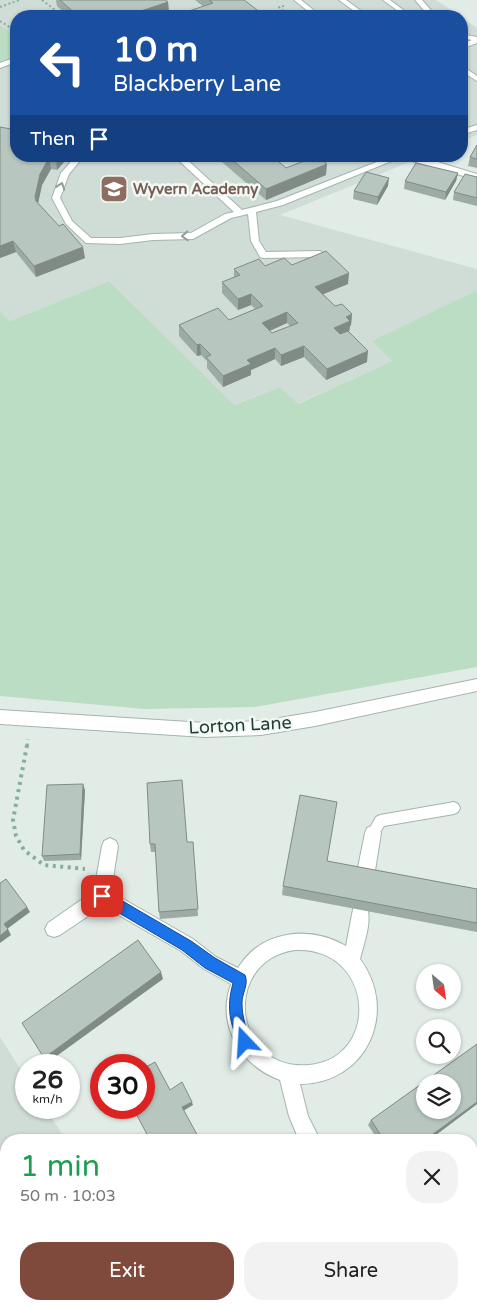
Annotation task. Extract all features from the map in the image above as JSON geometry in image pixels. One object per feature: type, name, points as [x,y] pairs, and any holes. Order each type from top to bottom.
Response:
[{"type":"street","points":[[427,162],[477,177]]},
{"type":"street","name":"Lorton Lane","points":[[0,717],[205,730],[261,728],[324,718],[477,685]]},
{"type":"street","points":[[365,877],[373,833]]},
{"type":"street","points":[[54,929],[102,896],[110,846]]},
{"type":"street","points":[[102,896],[187,945],[210,963],[240,980]]},
{"type":"street","points":[[350,962],[358,934],[360,910]]},
{"type":"street","points":[[288,942],[310,942],[332,949],[350,962],[363,982],[369,1004],[367,1028],[357,1049],[340,1065],[320,1074],[298,1076],[278,1070],[259,1059],[245,1042],[237,1022],[235,1000],[240,980],[251,962],[267,950],[288,942]]},
{"type":"street","points":[[288,1073],[294,1101],[306,1134]]},
{"type":"lane","points":[[297,0],[310,10]]},
{"type":"lane","points":[[342,0],[356,10]]},
{"type":"lane","points":[[389,2],[402,0]]},
{"type":"lane","points":[[418,0],[427,10]]},
{"type":"lane","points":[[389,2],[400,10]]},
{"type":"lane","points":[[75,162],[65,173],[56,198],[69,222],[89,241],[193,236],[228,216],[280,203],[385,162]]},
{"type":"lane","points":[[185,162],[240,213]]},
{"type":"lane","points":[[251,211],[255,241],[263,255],[320,254]]},
{"type":"lane","points":[[373,833],[380,821],[454,808]]},
{"type":"path","points":[[0,7],[19,0]]},
{"type":"path","points":[[42,0],[55,10]]},
{"type":"path","points":[[32,719],[13,820],[16,836],[24,850],[44,865],[73,869],[106,869]]},
{"type":"shaded area","points":[[0,0],[436,0],[451,10],[10,10],[10,162],[409,162],[280,215],[477,269],[477,290],[372,341],[392,361],[297,404],[280,387],[233,405],[109,281],[10,321],[0,311]]},
{"type":"shaded area","points":[[468,22],[477,28],[477,135],[468,138]]},
{"type":"shaded area","points":[[0,1037],[15,1061],[15,1119],[52,1119],[62,1134],[0,1134]]},
{"type":"green space","points":[[0,26],[10,32],[10,59],[0,63]]},
{"type":"green space","points":[[109,281],[234,405],[280,387],[298,404],[392,361],[372,341],[477,290],[477,667],[255,707],[145,709],[0,696],[0,311],[10,321]]},
{"type":"building","points":[[60,0],[166,0],[168,2],[144,10],[71,10]]},
{"type":"building","points":[[209,0],[244,0],[257,10],[192,10],[213,3]]},
{"type":"building","points":[[0,127],[10,129],[10,162],[47,162],[40,174],[35,197],[36,201],[59,226],[63,224],[83,247],[34,266],[13,241],[0,246]]},
{"type":"building","points":[[477,145],[477,159],[470,157]]},
{"type":"building","points":[[235,162],[279,162],[286,168],[302,162],[324,162],[327,164],[266,189]]},
{"type":"building","points":[[416,163],[458,173],[446,192],[405,181]]},
{"type":"building","points":[[366,172],[389,178],[378,197],[354,191]]},
{"type":"building","points":[[465,174],[477,177],[477,198],[454,192]]},
{"type":"building","points":[[326,251],[349,273],[315,287],[335,306],[342,304],[352,314],[346,317],[350,321],[334,328],[340,334],[348,331],[368,351],[327,369],[304,346],[281,355],[275,348],[247,360],[251,364],[223,376],[206,357],[211,355],[200,344],[197,345],[179,325],[218,308],[229,320],[263,306],[251,294],[238,299],[222,282],[240,275],[234,269],[259,259],[265,266],[284,258],[292,265]],"holes":[[[287,312],[298,323],[272,333],[262,323]]]},
{"type":"building","points":[[182,780],[187,842],[193,842],[198,909],[159,912],[155,844],[150,844],[147,783]]},
{"type":"building","points":[[83,784],[80,854],[42,856],[47,785]]},
{"type":"building","points":[[300,795],[337,802],[327,861],[477,889],[477,923],[283,886]]},
{"type":"building","points":[[6,879],[27,907],[4,924],[8,929],[0,936],[0,883]]},
{"type":"building","points":[[138,940],[161,972],[49,1054],[41,1054],[22,1023]]},
{"type":"building","points":[[477,1044],[477,1102],[461,1114],[461,1074],[435,1074],[449,1064],[461,1064],[461,1055]]},
{"type":"building","points":[[155,1062],[170,1090],[182,1082],[192,1102],[182,1107],[197,1134],[147,1134],[139,1119],[155,1119]]},
{"type":"building","points":[[416,1088],[416,1119],[454,1119],[433,1134],[380,1134],[371,1120]]},
{"type":"place","name":"Wyvern Academy","points":[[114,189]]},
{"type":"route","points":[[102,896],[187,945],[210,963],[240,980],[235,1000],[237,1022],[245,1042]]}]
